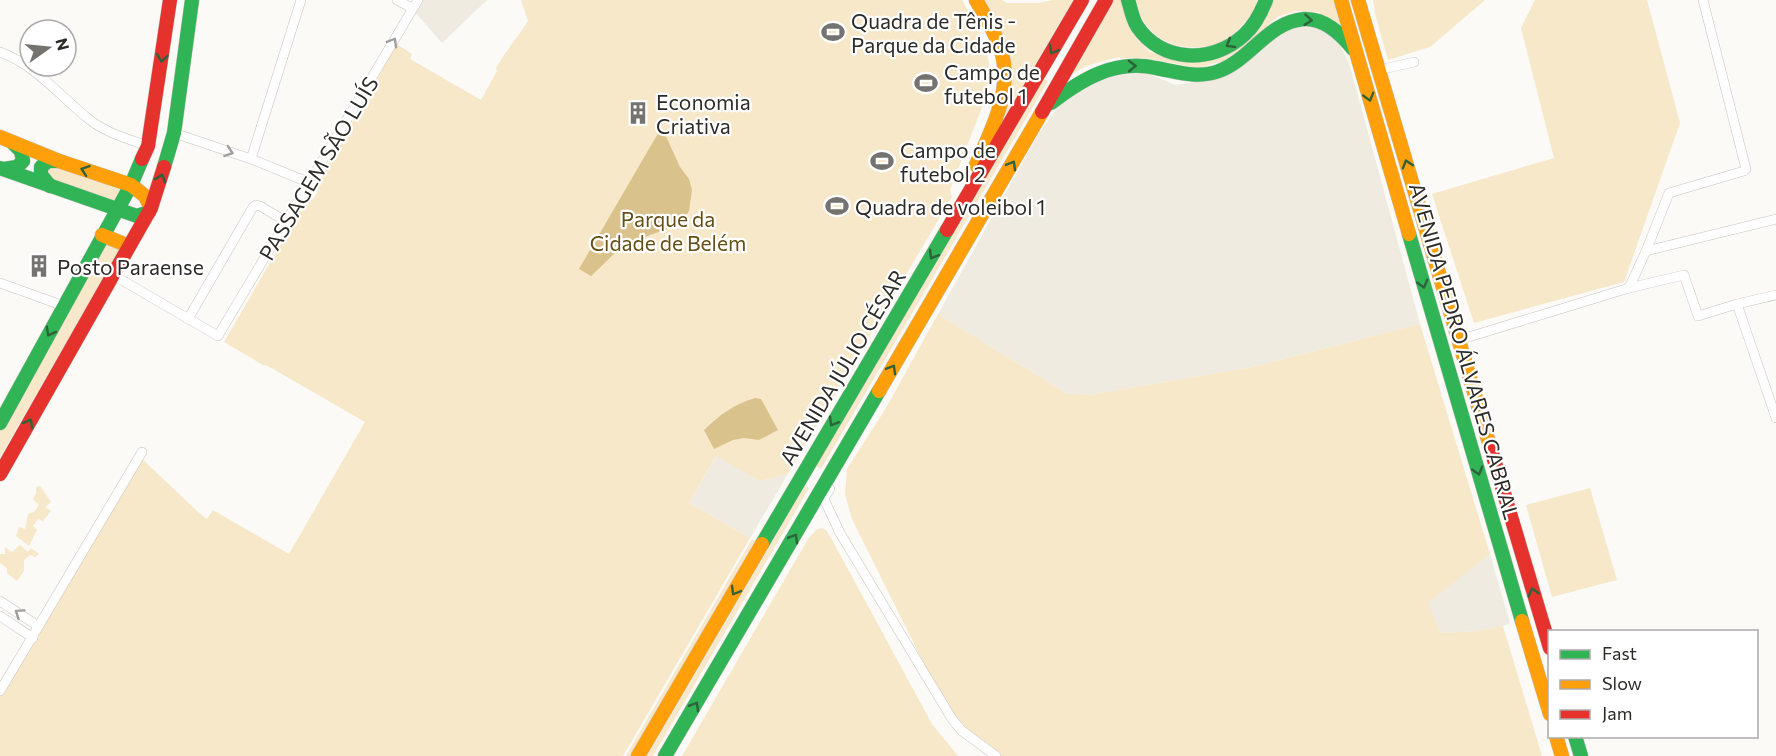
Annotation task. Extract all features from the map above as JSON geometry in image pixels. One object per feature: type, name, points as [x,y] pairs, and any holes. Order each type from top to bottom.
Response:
[{"type":"main road","points":[[0,423],[131,185],[148,146],[170,0]]},
{"type":"main road","points":[[0,474],[150,210],[174,133],[192,0]]},
{"type":"main road","points":[[953,220],[997,115],[1006,78],[1003,58],[997,41],[976,0]]},
{"type":"main road","name":"AVENIDA JÚLIO CÉSAR","points":[[638,756],[1082,0]]},
{"type":"main road","name":"AVENIDA JÚLIO CÉSAR","points":[[665,756],[1106,0]]},
{"type":"main road","points":[[1128,0],[1136,24],[1145,36],[1174,54],[1195,55],[1221,50],[1238,40],[1250,29],[1266,0]]},
{"type":"main road","name":"AVENIDA PEDRO ÁLVARES CABRAL","points":[[1341,0],[1548,707]]},
{"type":"main road","name":"AVENIDA PEDRO ÁLVARES CABRAL","points":[[1360,2],[1548,641]]},
{"type":"main road","points":[[1044,109],[1072,87],[1102,71],[1125,66],[1145,66],[1184,76],[1224,70],[1250,52],[1275,29],[1293,20],[1313,19],[1330,27],[1346,40],[1358,56]]},
{"type":"main road","points":[[6,139],[59,161],[131,185],[145,196],[150,210]]},
{"type":"main road","points":[[1,169],[15,168],[23,161],[21,151],[6,139]]},
{"type":"main road","points":[[50,186],[42,177],[41,167],[48,161],[59,161]]},
{"type":"main road","points":[[1,169],[137,216],[150,210]]},
{"type":"main road","points":[[102,235],[129,246]]},
{"type":"main road","points":[[1557,738],[1562,756]]},
{"type":"main road","points":[[1576,738],[1581,756]]},
{"type":"street","points":[[251,159],[301,0]]},
{"type":"street","points":[[397,0],[415,4]]},
{"type":"street","points":[[1629,288],[1669,193],[1746,169],[1703,0]]},
{"type":"street","name":"PASSAGEM SÃO LUÍS","points":[[188,319],[218,336],[415,4]]},
{"type":"street","points":[[0,52],[29,67],[105,131],[148,146]]},
{"type":"street","points":[[1379,70],[1414,62]]},
{"type":"street","points":[[174,133],[251,159],[310,183]]},
{"type":"street","points":[[113,275],[188,319],[254,205],[260,206],[287,222]]},
{"type":"street","points":[[1646,251],[1776,219]]},
{"type":"street","points":[[1459,340],[1629,288],[1684,275],[1698,316],[1776,295]]},
{"type":"street","points":[[0,283],[64,306]]},
{"type":"street","points":[[1737,304],[1776,418]]},
{"type":"street","points":[[0,691],[142,452]]},
{"type":"street","points":[[828,480],[831,486],[824,499],[840,533],[952,719],[962,731],[996,756]]},
{"type":"street","points":[[0,600],[38,626]]},
{"type":"street","points":[[0,616],[33,638]]},
{"type":"shaded area","points":[[423,0],[487,0],[442,43],[415,12]]},
{"type":"shaded area","points":[[1309,24],[1338,40],[1350,66],[1420,324],[1253,367],[1089,395],[1066,393],[938,314],[1039,133],[1062,101],[1092,83],[1120,75],[1147,73],[1175,85],[1221,78],[1285,28]]},
{"type":"shaded area","points":[[660,130],[665,134],[680,167],[689,179],[692,190],[689,211],[679,225],[650,235],[614,254],[591,276],[579,269]]},
{"type":"shaded area","points":[[755,398],[761,399],[778,430],[759,440],[744,438],[733,440],[714,449],[704,430],[740,403]]},
{"type":"shaded area","points":[[717,455],[760,481],[788,474],[750,538],[689,503]]},
{"type":"shaded area","points":[[1490,554],[1510,623],[1478,631],[1439,633],[1427,603]]},
{"type":"green space","name":"Parque da Cidade de Belém","points":[[521,0],[962,0],[980,33],[989,62],[989,89],[950,190],[952,197],[788,474],[760,481],[716,456],[689,503],[750,538],[623,756],[0,756],[0,697],[139,456],[207,519],[213,510],[289,554],[365,422],[224,342],[303,206],[314,198],[319,189],[316,186],[397,44],[412,54],[410,59],[481,100],[497,71],[496,68],[528,21]]},
{"type":"green space","points":[[984,0],[1038,3],[1073,0],[1006,114],[1009,67]]},
{"type":"green space","points":[[1112,0],[1122,0],[1123,9],[1136,38],[1150,52],[1180,62],[1207,61],[1273,0],[1333,0],[1342,28],[1318,12],[1296,11],[1277,17],[1249,43],[1223,61],[1198,68],[1146,58],[1115,58],[1086,66],[1066,78]]},
{"type":"green space","points":[[1136,0],[1257,0],[1253,13],[1223,43],[1217,46],[1188,47],[1167,42],[1150,30],[1139,12]]},
{"type":"green space","points":[[1373,0],[1485,0],[1430,47],[1388,60]]},
{"type":"green space","points":[[1535,0],[1647,0],[1680,123],[1624,282],[1474,323],[1432,194],[1554,158],[1521,28]]},
{"type":"green space","points":[[1043,79],[1048,81],[821,469],[816,466]]},
{"type":"green space","points":[[61,164],[121,190],[114,202],[50,179],[47,166]]},
{"type":"green space","points":[[103,239],[121,247],[0,457],[0,428]]},
{"type":"green space","points":[[938,314],[1066,393],[1089,395],[1253,367],[1420,324],[1490,554],[1428,603],[1440,633],[1477,631],[1503,626],[1542,756],[999,756],[973,735],[943,702],[852,519],[845,494],[847,469],[886,408]]},
{"type":"green space","points":[[40,486],[51,502],[45,507],[51,511],[43,521],[38,519],[33,526],[37,530],[29,546],[16,536],[19,527],[25,529],[28,514],[34,512],[39,505],[33,499],[36,487]]},
{"type":"green space","points":[[805,486],[809,488],[653,756],[647,756]]},
{"type":"green space","points":[[1590,488],[1617,580],[1552,597],[1526,505]]},
{"type":"green space","points":[[822,528],[831,538],[932,724],[958,756],[682,756],[808,539],[816,530]]},
{"type":"green space","points":[[752,539],[755,541],[630,756],[626,756]]},
{"type":"green space","points":[[20,545],[28,552],[31,548],[39,554],[35,557],[30,555],[24,560],[24,571],[17,581],[0,563],[0,554],[5,554],[5,547],[12,552]]},
{"type":"traffic: fast","points":[[164,167],[174,133],[192,0]]},
{"type":"traffic: fast","points":[[1128,0],[1135,23],[1147,38],[1173,53],[1188,55],[1203,55],[1218,51],[1244,35],[1251,28],[1266,0]]},
{"type":"traffic: fast","points":[[1051,103],[1087,79],[1127,66],[1141,66],[1195,75],[1219,71],[1241,58],[1280,27],[1304,19],[1326,24],[1353,49]]},
{"type":"traffic: fast","points":[[4,169],[17,167],[23,161],[21,151],[13,143]]},
{"type":"traffic: fast","points":[[0,423],[131,185],[142,159]]},
{"type":"traffic: fast","points":[[50,186],[41,175],[41,167],[48,161],[59,161]]},
{"type":"traffic: fast","points":[[0,168],[137,216],[149,212]]},
{"type":"traffic: fast","points":[[762,544],[947,230]]},
{"type":"traffic: fast","points":[[1409,234],[1522,621]]},
{"type":"traffic: fast","points":[[665,756],[879,391]]},
{"type":"traffic: fast","points":[[1576,738],[1581,756]]},
{"type":"traffic: slow","points":[[976,0],[993,30],[1004,65],[1003,94],[999,109],[976,165]]},
{"type":"traffic: slow","points":[[1341,0],[1409,234]]},
{"type":"traffic: slow","points":[[1358,0],[1490,446]]},
{"type":"traffic: slow","points":[[879,391],[1042,112]]},
{"type":"traffic: slow","points":[[0,137],[59,161],[131,185],[145,196],[151,208]]},
{"type":"traffic: slow","points":[[102,235],[129,246]]},
{"type":"traffic: slow","points":[[638,756],[762,544]]},
{"type":"traffic: slow","points":[[1522,621],[1548,707]]},
{"type":"traffic: slow","points":[[1557,738],[1562,756]]},
{"type":"traffic: jam","points":[[142,159],[148,146],[170,0]]},
{"type":"traffic: jam","points":[[947,230],[1082,0]]},
{"type":"traffic: jam","points":[[1042,112],[1106,0]]},
{"type":"traffic: jam","points":[[0,474],[151,208],[164,167]]},
{"type":"traffic: jam","points":[[1490,446],[1548,641]]},
{"type":"place","name":"Quadra de Tênis - Parque da Cidade","points":[[833,32]]},
{"type":"place","name":"Campo de futebol 1","points":[[926,83]]},
{"type":"place","name":"Economia Criativa","points":[[638,113]]},
{"type":"place","name":"Campo de futebol 2","points":[[882,161]]},
{"type":"place","name":"Quadra de voleibol 1","points":[[837,206]]},
{"type":"place","name":"Posto Paraense","points":[[39,266]]}]
